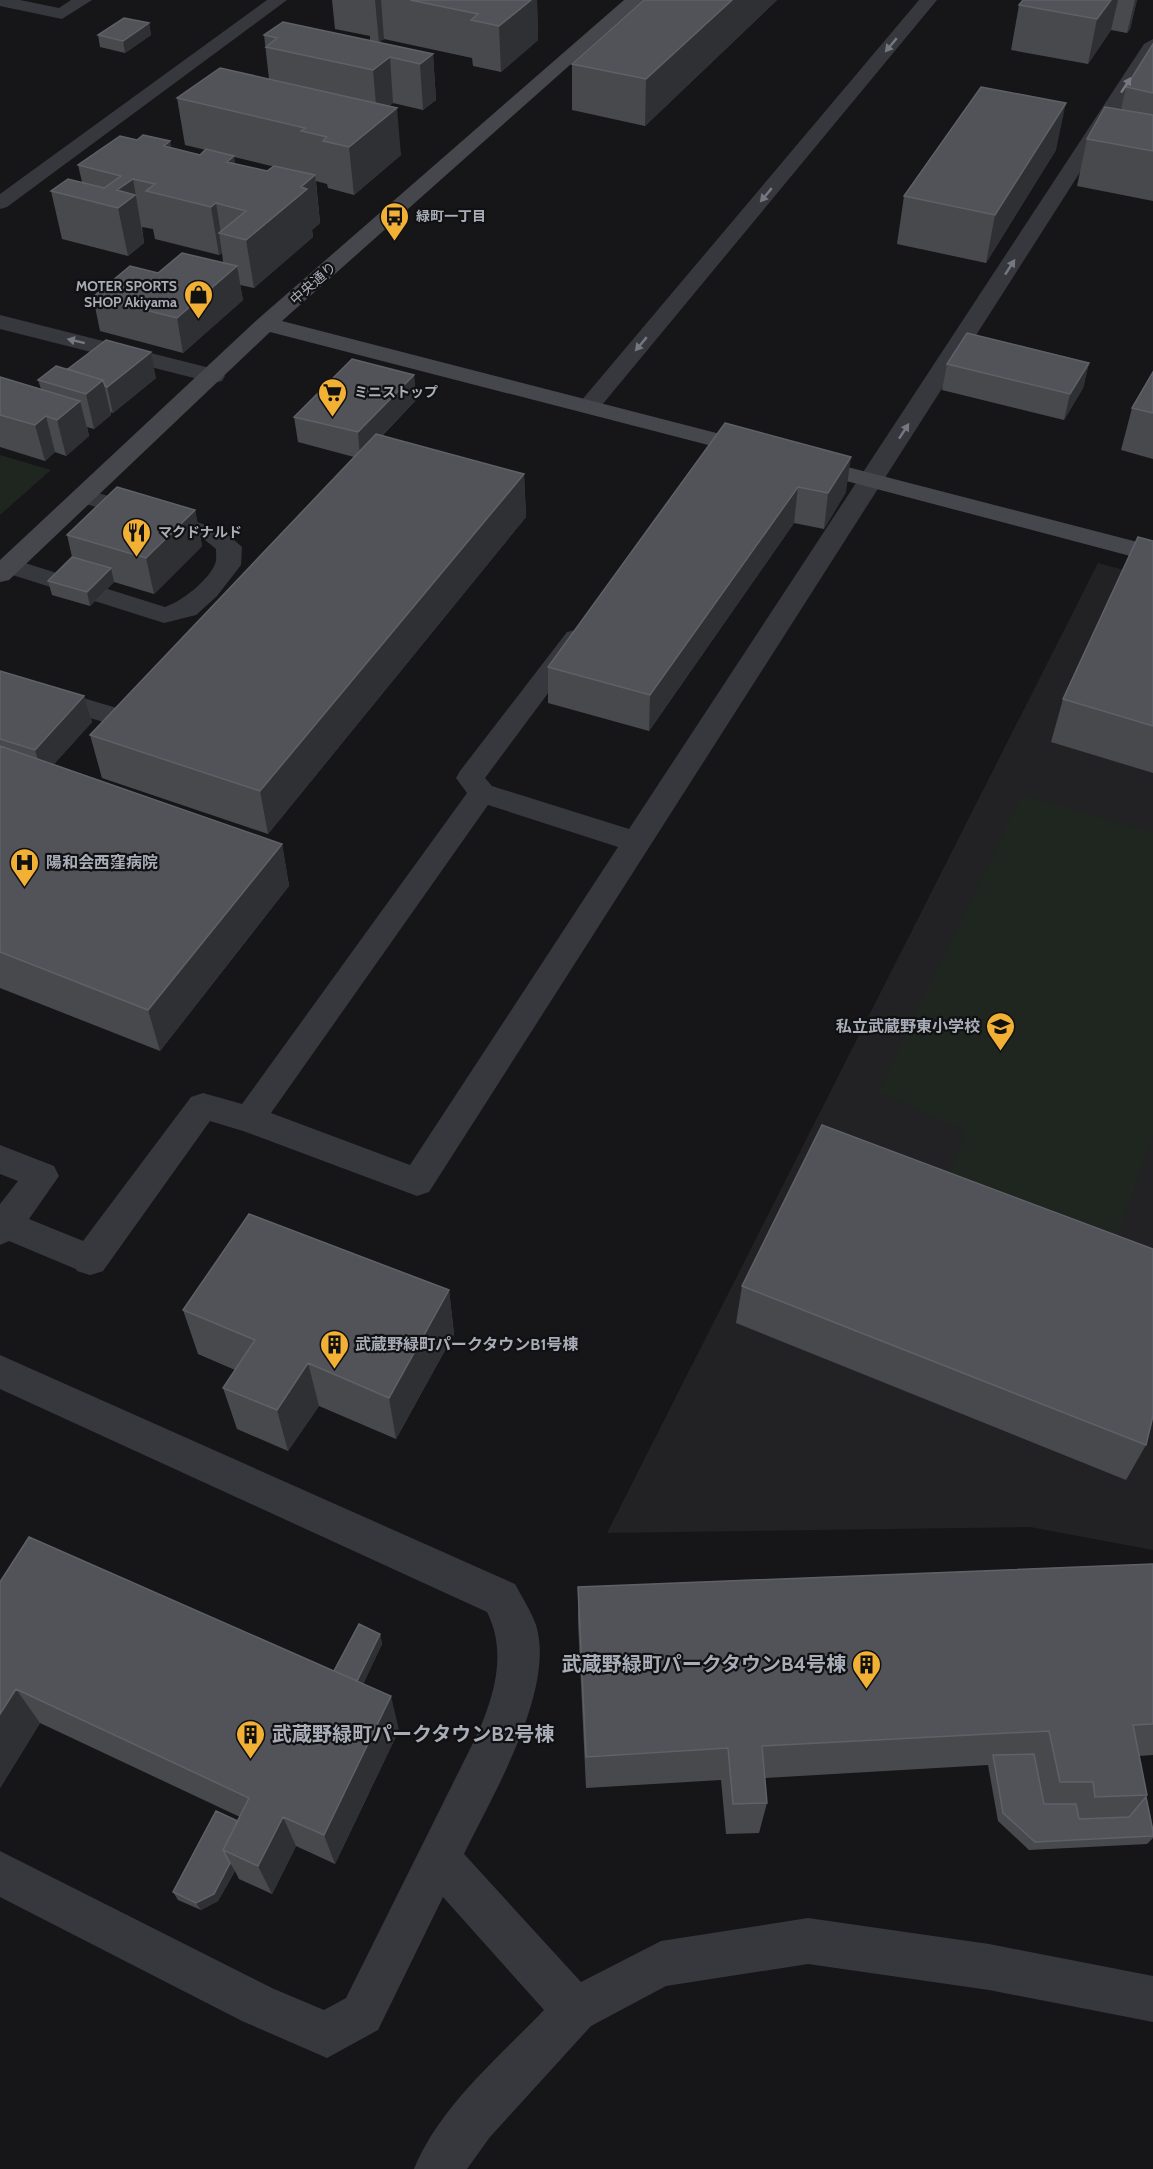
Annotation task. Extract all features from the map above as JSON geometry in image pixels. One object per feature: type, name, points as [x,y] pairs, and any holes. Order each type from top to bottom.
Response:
[{"type":"street","points":[[45,25],[84,0]]},
{"type":"street","points":[[0,203],[278,0]]},
{"type":"street","name":"中央通り","points":[[4,570],[214,376],[266,324],[634,0]]},
{"type":"street","points":[[589,406],[928,0]]},
{"type":"street","points":[[0,1],[62,14]]},
{"type":"street","points":[[0,1159],[42,1176],[3,1227],[90,1260],[203,1106],[249,1119],[417,1182],[1153,44]]},
{"type":"street","points":[[0,322],[214,376]]},
{"type":"street","points":[[266,324],[589,406],[716,451],[872,480],[1153,554]]},
{"type":"street","points":[[4,570],[164,615],[187,609],[208,590],[228,565],[229,547],[214,535],[85,496]]},
{"type":"street","points":[[590,619],[471,778],[482,793],[636,842]]},
{"type":"street","points":[[0,682],[120,718]]},
{"type":"street","points":[[249,1119],[482,793]]},
{"type":"street","points":[[0,1371],[501,1598],[516,1627],[519,1657],[514,1697],[493,1748],[362,2014],[327,2035],[258,2005],[0,1873]]},
{"type":"street","points":[[438,1858],[575,2010]]},
{"type":"street","points":[[438,2169],[473,2120],[575,2010],[661,1964],[808,1941],[989,1967],[1153,1999]]},
{"type":"shaded area","points":[[0,455],[51,470],[0,515]]},
{"type":"shaded area","name":"私立武蔵野東小学校","points":[[1098,563],[1153,578],[1153,1550],[1030,1527],[607,1533]]},
{"type":"shaded area","points":[[1022,794],[1153,833],[1153,1136],[1109,1259],[940,1201],[965,1131],[878,1092]]},
{"type":"building","points":[[410,0],[531,0],[499,26],[471,20],[478,14]]},
{"type":"building","points":[[644,0],[732,0],[646,79],[572,64]]},
{"type":"building","points":[[1023,0],[1111,0],[1097,19],[1019,5]]},
{"type":"building","points":[[124,18],[149,23],[123,41],[98,35]]},
{"type":"building","points":[[283,22],[433,54],[420,64],[390,57],[373,70],[266,47],[277,38],[264,35]]},
{"type":"building","points":[[1153,44],[1153,93],[1126,87]]},
{"type":"building","points":[[220,68],[397,108],[349,147],[323,141],[327,137],[301,131],[305,128],[177,98]]},
{"type":"building","points":[[981,87],[1066,103],[995,215],[904,196]]},
{"type":"building","points":[[1105,107],[1153,115],[1153,151],[1087,139]]},
{"type":"building","points":[[143,135],[170,141],[164,146],[200,155],[206,149],[234,156],[227,162],[267,171],[274,166],[315,175],[301,187],[307,189],[246,240],[219,233],[246,211],[216,203],[211,207],[146,191],[155,184],[133,179],[117,190],[135,195],[118,208],[51,191],[68,179],[104,188],[121,176],[78,165],[120,136],[137,140]]},
{"type":"building","points":[[182,253],[237,266],[177,318],[93,297],[130,266],[158,273]]},
{"type":"building","points":[[967,333],[1089,363],[1070,394],[947,364]]},
{"type":"building","points":[[106,340],[151,352],[107,387],[103,380],[68,369]]},
{"type":"building","points":[[352,359],[414,375],[358,432],[294,417]]},
{"type":"building","points":[[56,366],[103,380],[86,394],[38,380]]},
{"type":"building","points":[[1153,372],[1153,413],[1132,408]]},
{"type":"building","points":[[0,377],[80,401],[57,420],[46,416],[35,425],[0,415]]},
{"type":"building","points":[[725,423],[851,457],[828,493],[798,487],[650,695],[548,667]]},
{"type":"building","points":[[376,434],[524,474],[260,791],[90,735]]},
{"type":"building","points":[[117,487],[195,510],[146,558],[67,535]]},
{"type":"building","points":[[1138,537],[1153,541],[1153,726],[1063,699]]},
{"type":"building","points":[[72,557],[111,568],[87,592],[48,581]]},
{"type":"building","points":[[0,671],[84,696],[35,750],[0,739]]},
{"type":"building","points":[[0,746],[282,844],[148,1010],[0,952]]},
{"type":"building","points":[[822,1125],[1153,1249],[1153,1416],[1146,1445],[742,1286]]},
{"type":"building","points":[[249,1214],[449,1290],[389,1398],[308,1363],[277,1410],[223,1388],[255,1340],[183,1310]]},
{"type":"building","name":"武蔵野緑町パークタウンB2号棟","points":[[29,1537],[391,1696],[324,1835],[283,1817],[258,1866],[223,1850],[249,1798],[16,1689],[0,1714],[0,1582]]},
{"type":"building","name":"武蔵野緑町パークタウンB4号棟","points":[[1153,1564],[1153,1724],[1133,1725],[1147,1795],[1095,1797],[1093,1782],[1060,1782],[1049,1731],[762,1746],[767,1803],[733,1804],[728,1748],[586,1757],[578,1587]]},
{"type":"building","points":[[359,1624],[380,1634],[357,1681],[334,1671]]},
{"type":"building","points":[[1034,1754],[1044,1804],[1076,1804],[1079,1819],[1129,1817],[1146,1797],[1153,1836],[1035,1842],[1003,1813],[993,1755]]},
{"type":"building","points":[[216,1811],[238,1821],[223,1850],[230,1863],[214,1894],[196,1903],[173,1892]]},
{"type":"place","name":"緑町一丁目","points":[[395,242]]},
{"type":"place","name":"MOTER SPORTS SHOP Akiyama","points":[[198,320]]},
{"type":"place","name":"ミニストップ","points":[[333,418]]},
{"type":"place","name":"マクドナルド","points":[[137,558]]},
{"type":"place","name":"陽和会西窪病院","points":[[25,888]]},
{"type":"place","name":"私立武蔵野東小学校","points":[[1001,1052]]},
{"type":"place","name":"武蔵野緑町パークタウンB1号棟","points":[[334,1370]]},
{"type":"place","name":"武蔵野緑町パークタウンB4号棟","points":[[867,1690]]},
{"type":"place","name":"武蔵野緑町パークタウンB2号棟","points":[[251,1760]]}]
